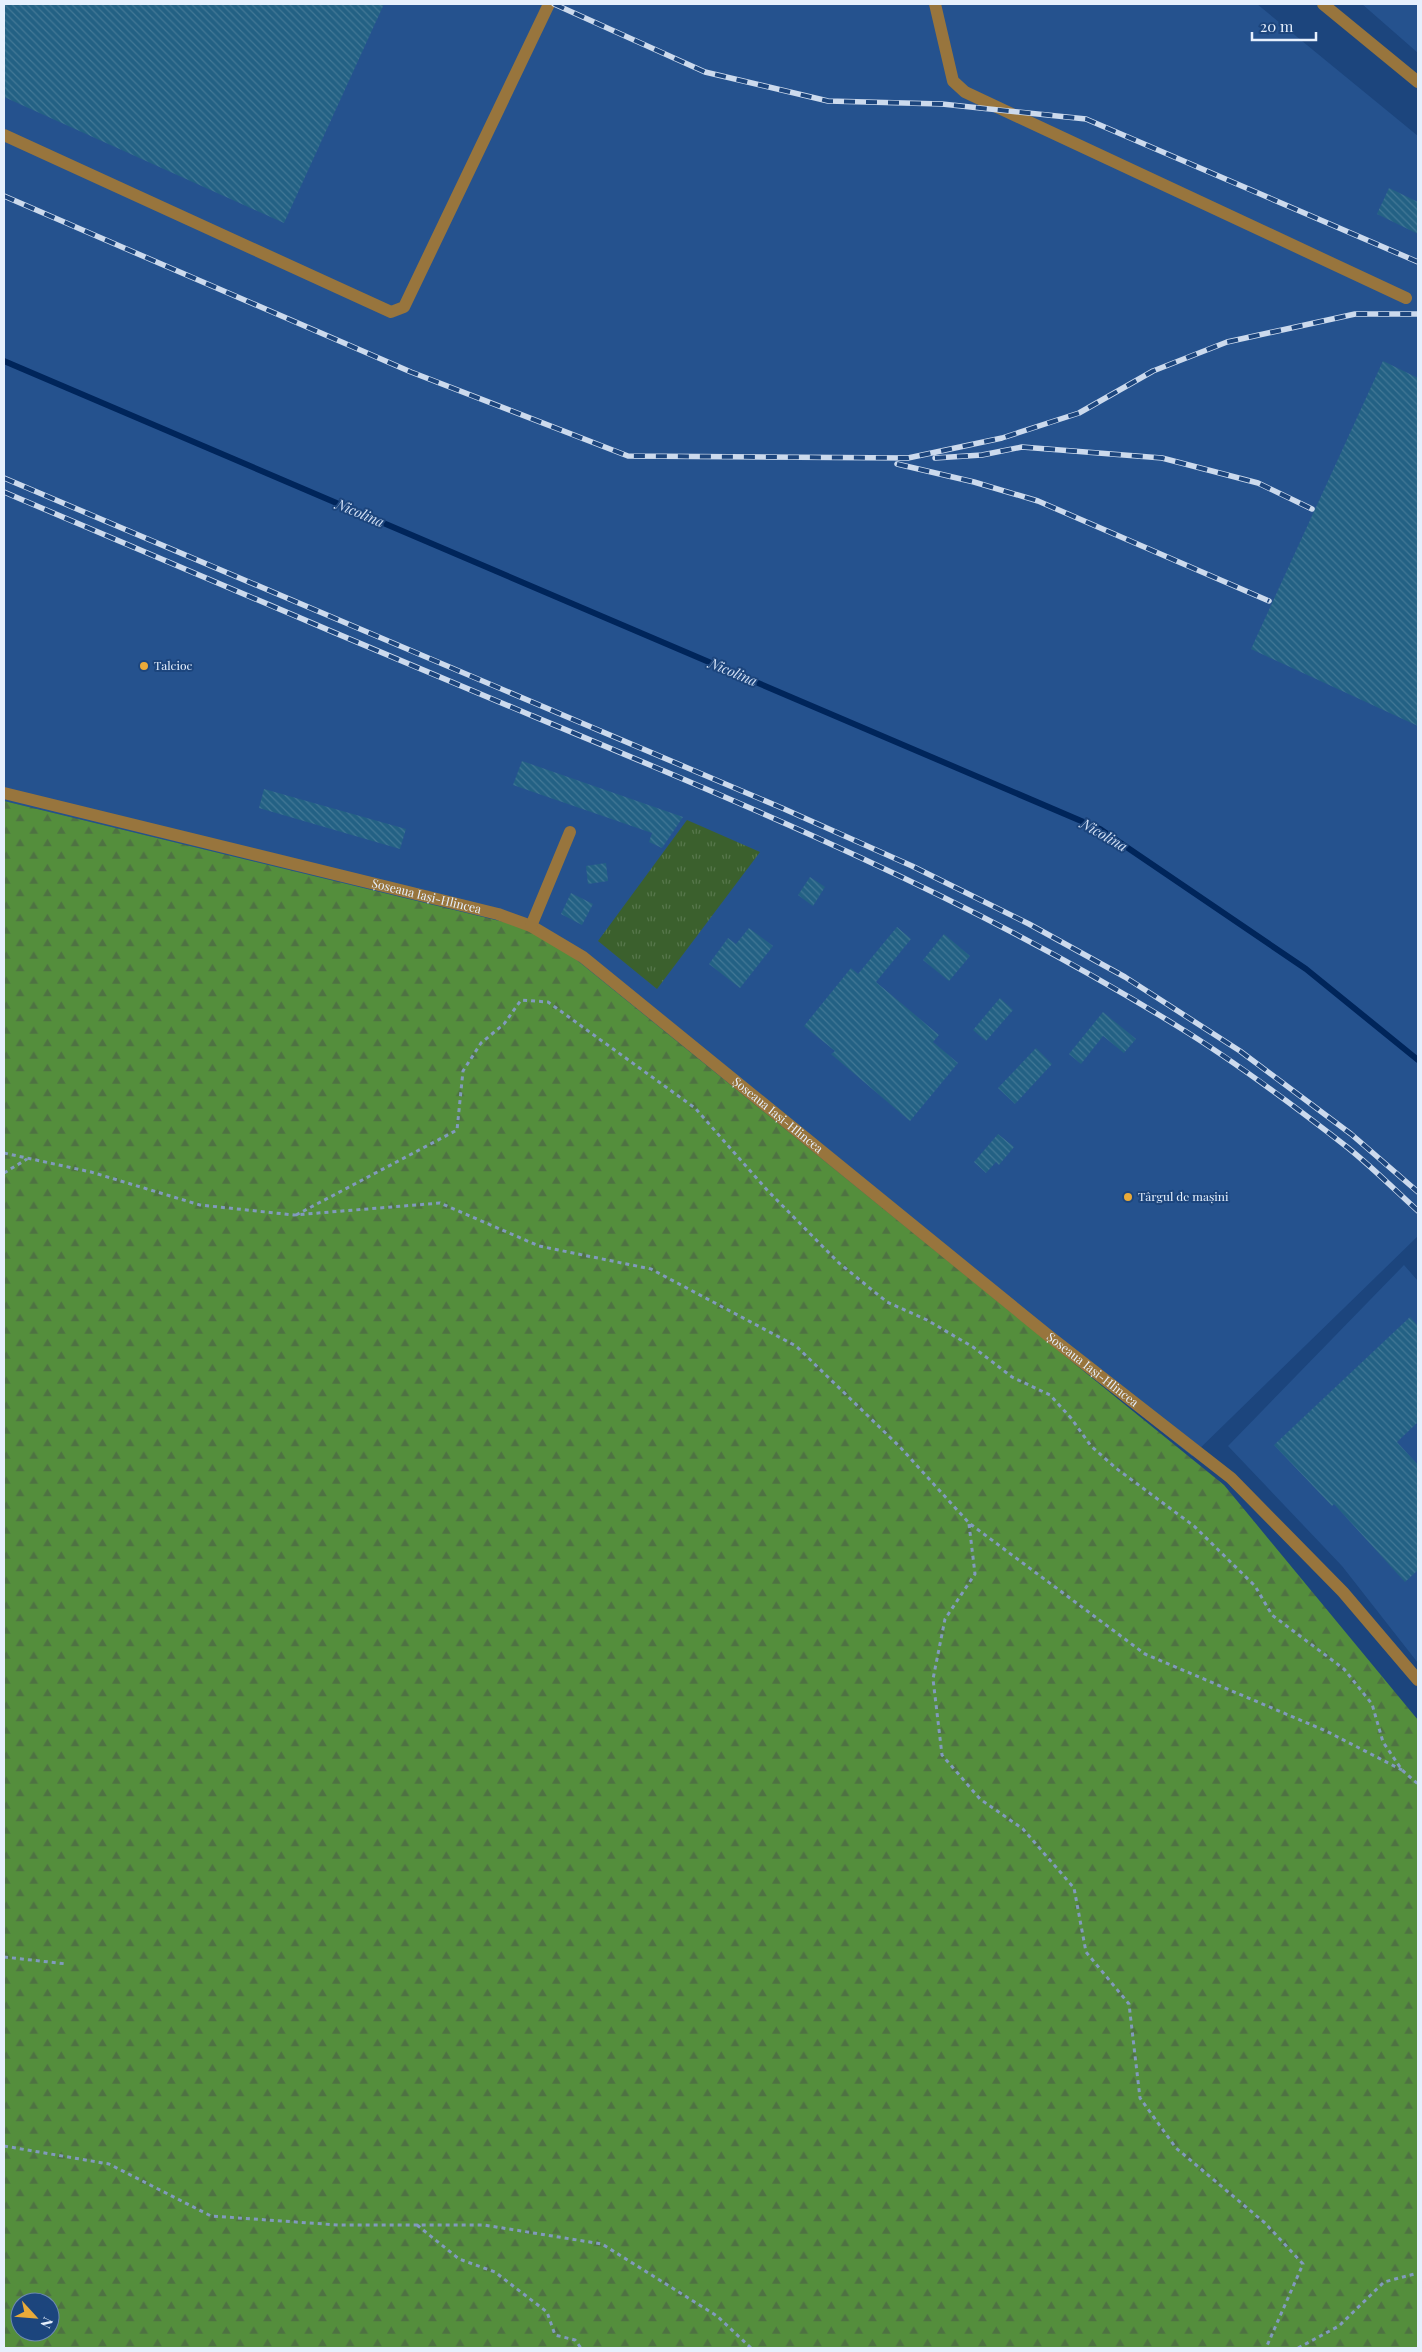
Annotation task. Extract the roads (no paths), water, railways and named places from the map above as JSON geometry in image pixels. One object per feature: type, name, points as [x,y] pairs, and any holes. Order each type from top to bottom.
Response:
[{"type":"street","points":[[4,135],[391,312],[404,307],[549,4]]},
{"type":"street","points":[[935,4],[953,81],[965,92],[1406,298]]},
{"type":"street","points":[[1323,4],[1418,82]]},
{"type":"street","name":"Șoseaua Iași-Hlincea","points":[[4,793],[498,914],[531,926],[583,957],[1049,1336],[1231,1478],[1343,1592],[1418,1680]]},
{"type":"street","points":[[531,926],[570,832]]},
{"type":"waterway","name":"Nicolina","points":[[4,361],[1100,829],[1306,969],[1418,1060]]},
{"type":"railway","points":[[554,4],[705,72],[828,101],[942,104],[1086,119],[1418,262]]},
{"type":"railway","points":[[4,196],[411,372],[628,456],[908,458],[1002,438],[1079,413],[1153,371],[1227,342],[1355,314],[1418,314]]},
{"type":"railway","points":[[935,458],[982,455],[1022,447],[1162,458],[1258,483],[1312,509]]},
{"type":"railway","points":[[897,464],[974,482],[1038,501],[1269,601]]},
{"type":"railway","points":[[4,478],[782,808],[912,866],[1029,924],[1125,977],[1240,1051],[1351,1134],[1418,1192]]},
{"type":"railway","points":[[4,492],[777,820],[859,857],[1021,937],[1100,980],[1221,1054],[1347,1147],[1418,1211]]},
{"type":"place","name":"Talcioc","points":[[144,666]]},
{"type":"place","name":"Târgul de mașini","points":[[1128,1197]]}]
